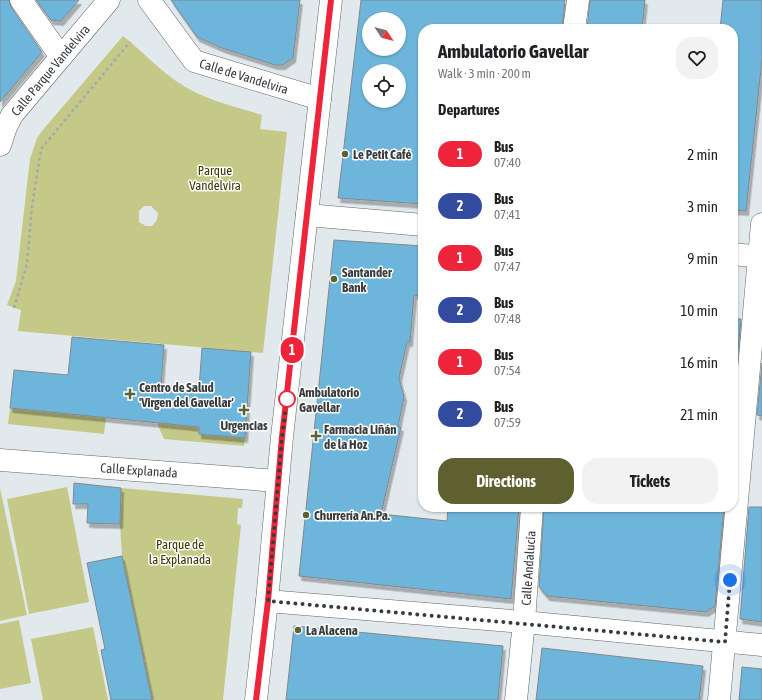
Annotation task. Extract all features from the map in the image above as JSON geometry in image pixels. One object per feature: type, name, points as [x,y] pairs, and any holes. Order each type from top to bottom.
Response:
[{"type":"street","points":[[21,0],[61,57]]},
{"type":"street","name":"Calle Parque Vandelvira","points":[[0,145],[6,126],[12,115],[109,0]]},
{"type":"street","name":"Calle de Vandelvira","points":[[149,0],[194,61],[320,99]]},
{"type":"street","points":[[256,700],[268,601],[278,481],[331,0]]},
{"type":"street","points":[[575,24],[578,0]]},
{"type":"street","points":[[307,215],[418,225]]},
{"type":"street","points":[[738,499],[762,224]]},
{"type":"street","points":[[738,255],[760,257]]},
{"type":"street","name":"Calle Explanada","points":[[0,460],[278,481]]},
{"type":"street","name":"Calle Andalucía","points":[[516,700],[524,622],[532,512]]},
{"type":"street","points":[[719,700],[737,512]]},
{"type":"street","points":[[268,601],[524,622],[762,645]]},
{"type":"path","points":[[14,308],[27,264],[32,207],[40,149],[130,42]]},
{"type":"green space","name":"Parque Vandelvira","points":[[123,36],[164,72],[189,89],[219,102],[262,115],[260,129],[287,132],[263,353],[18,331],[21,310],[7,305],[16,281],[30,159],[37,138]],"holes":[[[144,206],[151,206],[158,213],[157,220],[152,226],[146,226],[139,222],[139,211]]]},
{"type":"green space","points":[[10,408],[106,418],[104,434],[8,424]]},
{"type":"green space","points":[[157,423],[199,427],[199,434],[245,438],[244,446],[164,439]]},
{"type":"green space","points":[[67,487],[89,602],[29,614],[7,499]]},
{"type":"green space","points":[[0,488],[27,615],[0,621]]},
{"type":"green space","name":"Parque de la Explanada","points":[[121,488],[243,499],[242,508],[238,508],[237,524],[241,525],[223,700],[152,700],[122,556],[120,524]]},
{"type":"green space","points":[[19,620],[31,683],[0,689],[0,624]]},
{"type":"green space","points":[[93,627],[108,700],[43,700],[31,639]]},
{"type":"building","points":[[0,0],[9,0],[11,7],[42,52],[0,102]]},
{"type":"building","points":[[36,0],[79,0],[61,21],[51,20]]},
{"type":"building","points":[[171,0],[300,0],[293,58],[283,65],[275,65],[222,48],[197,37]]},
{"type":"building","points":[[361,0],[565,0],[563,24],[418,24],[418,204],[338,198]]},
{"type":"building","points":[[590,0],[645,0],[643,24],[588,24]]},
{"type":"building","points":[[723,0],[762,0],[762,59],[746,211],[738,210],[738,24],[721,24]]},
{"type":"building","points":[[334,240],[418,246],[418,295],[414,295],[410,342],[407,342],[399,378],[404,397],[398,426],[401,427],[381,514],[447,521],[448,512],[519,512],[511,599],[299,576]]},
{"type":"building","points":[[738,319],[741,319],[738,352]]},
{"type":"building","name":"Centro de Salud 'Virgen del Gavellar'","points":[[72,337],[164,345],[161,385],[199,388],[202,348],[251,352],[245,438],[199,434],[199,427],[10,408],[14,370],[68,375]]},
{"type":"building","points":[[762,363],[762,416],[757,415]]},
{"type":"building","points":[[74,483],[121,488],[120,524],[87,523],[88,504],[73,504]]},
{"type":"building","points":[[749,507],[762,507],[762,622],[740,619]]},
{"type":"building","points":[[544,512],[724,512],[715,606],[706,612],[547,596],[539,587]]},
{"type":"building","points":[[122,556],[152,700],[111,700],[101,650],[105,649],[87,563]]},
{"type":"building","points":[[294,626],[503,646],[498,700],[286,700]]},
{"type":"building","points":[[542,648],[703,666],[699,700],[536,700]]},
{"type":"building","points":[[742,667],[762,669],[762,700],[739,700]]},
{"type":"bus line","name":"1","points":[[256,700],[268,601],[282,437],[331,0]]},
{"type":"place","name":"Le Petit Café","points":[[345,154]]},
{"type":"place","name":"Santander Bank","points":[[334,279]]},
{"type":"place","name":"Centro de Salud 'Virgen del Gavellar'","points":[[130,394]]},
{"type":"place","name":"Ambulatorio Gavellar","points":[[287,399]]},
{"type":"place","name":"Urgencias","points":[[244,410]]},
{"type":"place","name":"Farmacia Liñán de la Hoz","points":[[316,436]]},
{"type":"place","name":"Churrería An.Pa.","points":[[306,515]]},
{"type":"place","name":"La Alacena","points":[[298,630]]},
{"type":"route","points":[[287,399],[282,437],[268,601],[296,602],[497,621],[524,622],[725,642],[730,580]]}]
